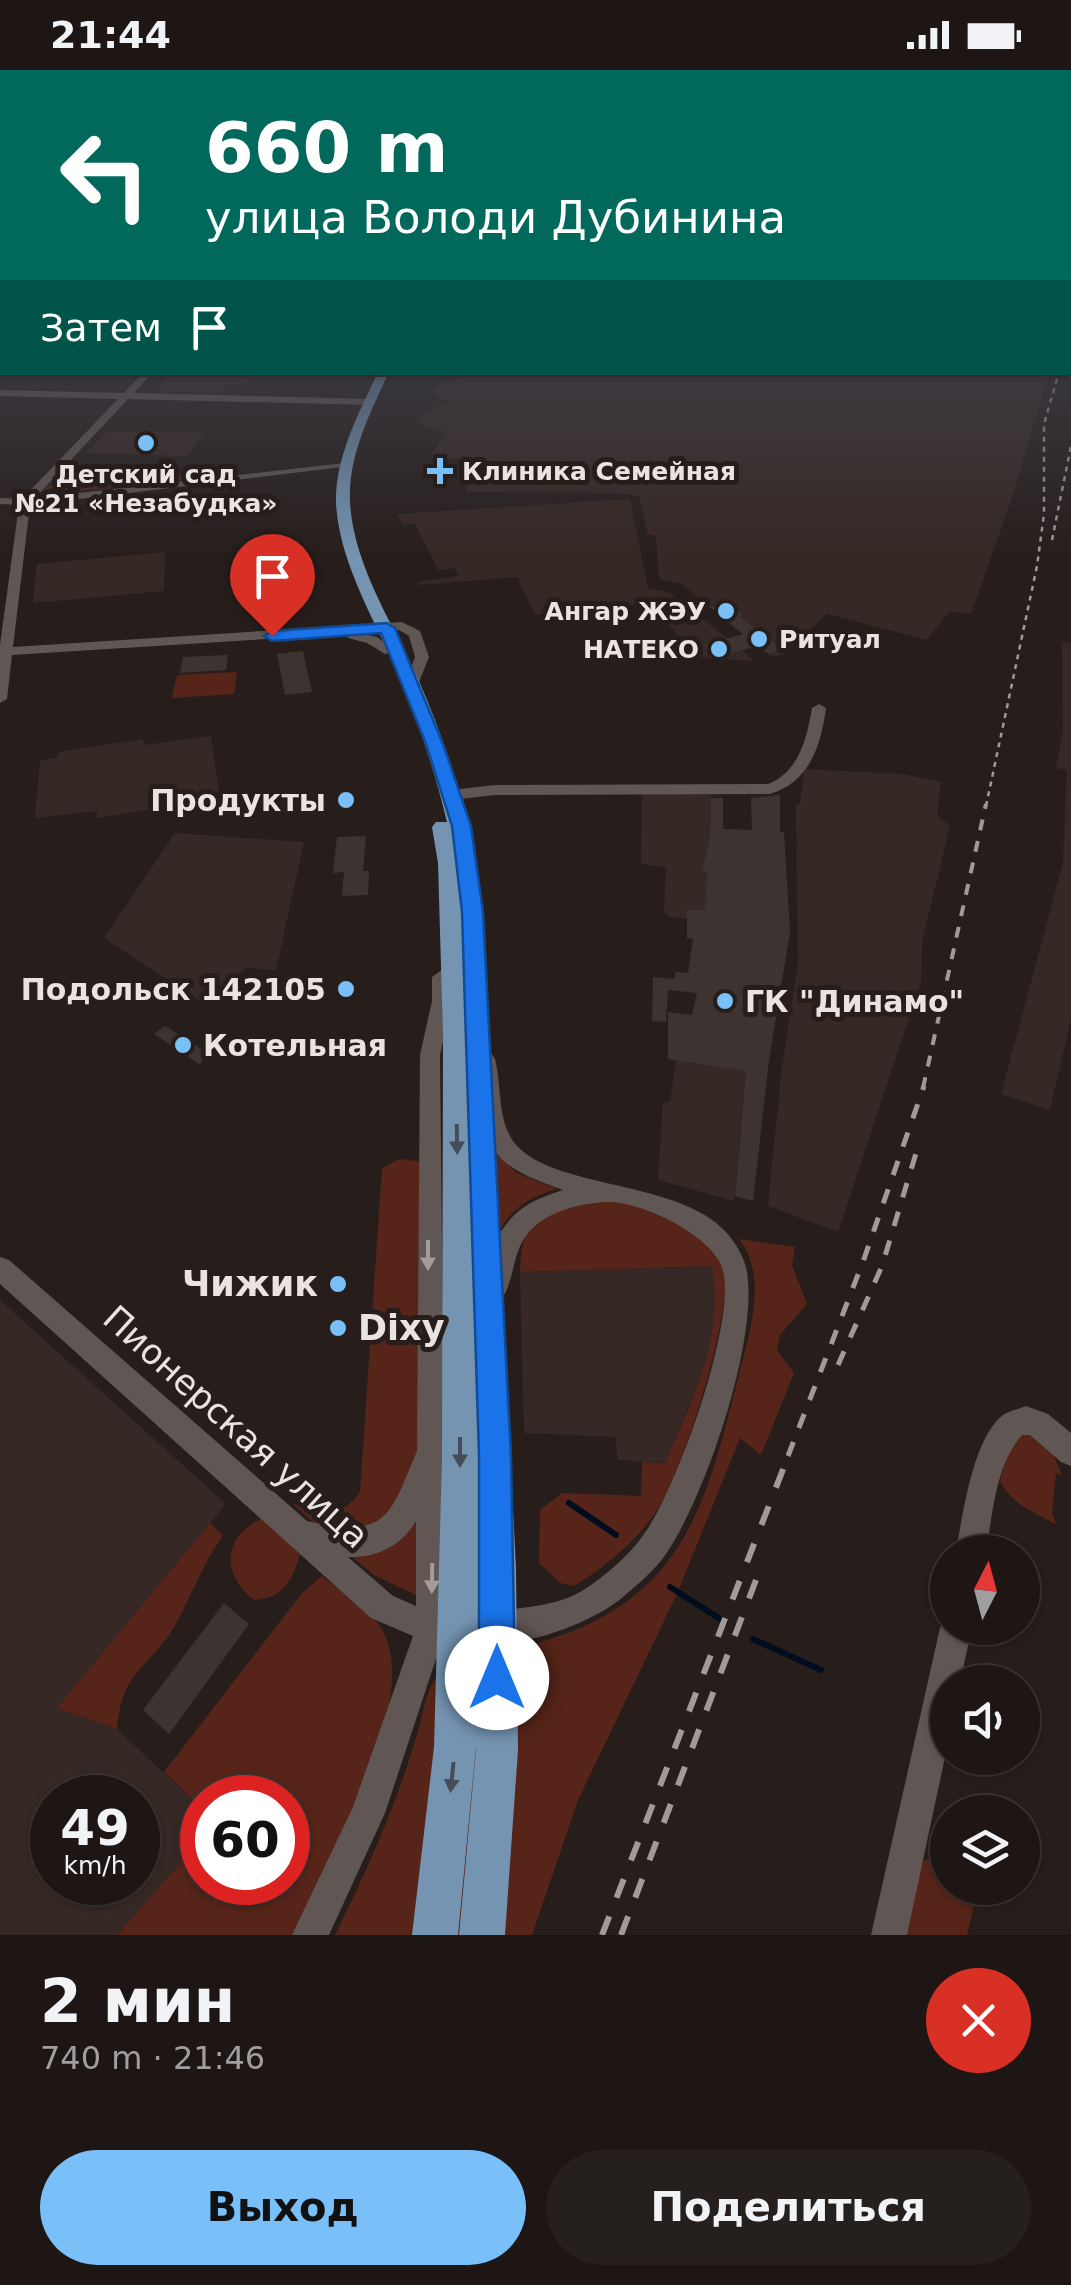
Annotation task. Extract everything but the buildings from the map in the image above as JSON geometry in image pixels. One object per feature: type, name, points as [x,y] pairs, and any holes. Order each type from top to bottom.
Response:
[{"type":"main road","points":[[379,383],[345,466],[346,520],[382,623],[412,684],[452,795],[469,871],[477,1040],[474,1355],[455,1747],[435,1935]]},
{"type":"main road","points":[[382,623],[385,650],[446,839],[474,1355],[497,1550],[497,1750],[482,1935]]},
{"type":"street","points":[[0,699],[25,502],[140,383]]},
{"type":"street","points":[[0,393],[370,402]]},
{"type":"street","points":[[0,501],[25,502],[345,466]]},
{"type":"street","points":[[4,563],[18,562]]},
{"type":"street","points":[[3,652],[341,633],[382,623]]},
{"type":"street","points":[[341,633],[372,640],[385,650]]},
{"type":"street","points":[[452,795],[496,790],[783,786],[811,751],[819,708]]},
{"type":"street","points":[[310,1935],[368,1813],[431,1628],[430,1055],[442,1001],[442,974],[453,937]]},
{"type":"street","points":[[431,1628],[476,1630],[532,1622],[590,1604],[654,1546],[688,1485],[734,1315],[735,1266],[714,1234],[693,1220],[616,1192],[534,1171],[501,1144],[494,1122],[492,1082],[477,1040]]},
{"type":"street","points":[[474,1355],[498,1268],[521,1220],[549,1202],[616,1192]]},
{"type":"street","name":"Пионерская улица","points":[[0,1268],[382,1606],[431,1628]]},
{"type":"street","points":[[975,1535],[988,1473],[1001,1437],[1011,1424],[1028,1420],[1044,1428],[1071,1452]]},
{"type":"street","points":[[302,1534],[353,1545],[393,1530],[408,1514],[428,1458]]},
{"type":"street","points":[[889,1935],[952,1645]]},
{"type":"shaded area","points":[[162,383],[247,383],[226,385],[219,393],[155,391]]},
{"type":"shaded area","points":[[447,383],[1046,383],[1013,495],[971,614],[950,611],[927,640],[827,614],[785,654],[772,657],[682,584],[659,579],[656,536],[648,534],[639,496],[466,492],[473,459],[430,458],[445,432],[414,423],[448,401],[434,395],[435,388]]},
{"type":"shaded area","name":"Детский сад №21 «Незабудка»","points":[[106,431],[205,433],[187,456],[86,453]]},
{"type":"shaded area","points":[[66,473],[181,476],[186,479],[42,492]]},
{"type":"shaded area","points":[[630,499],[648,588],[669,592],[727,638],[721,641],[754,661],[697,657],[650,603],[536,615],[517,577],[418,585],[417,582],[459,576],[454,568],[438,570],[415,524],[403,525],[397,514]]},
{"type":"shaded area","points":[[165,552],[164,591],[33,603],[37,564]]},
{"type":"shaded area","points":[[1062,642],[1071,643],[1071,1019],[1050,1110],[1001,1094],[1063,863],[1067,770],[1056,768],[1063,731]]},
{"type":"shaded area","points":[[237,672],[234,694],[172,698],[177,675]]},
{"type":"shaded area","points":[[211,736],[219,793],[169,799],[167,807],[97,818],[97,811],[35,818],[40,760],[57,758],[58,752],[143,739],[144,745]]},
{"type":"shaded area","points":[[804,769],[903,774],[941,782],[937,815],[950,826],[922,942],[921,982],[838,1232],[768,1206],[782,1067],[798,964],[796,804],[800,804]]},
{"type":"shaded area","points":[[642,791],[711,793],[710,836],[702,870],[707,871],[705,910],[688,909],[687,919],[669,917],[664,912],[666,867],[641,864]]},
{"type":"shaded area","points":[[175,833],[304,842],[276,970],[247,968],[201,1002],[104,938]]},
{"type":"shaded area","points":[[676,1060],[746,1071],[734,1201],[658,1180],[663,1102],[670,1102]]},
{"type":"shaded area","points":[[493,1150],[517,1173],[557,1189],[520,1206],[496,1237]]},
{"type":"shaded area","points":[[399,1159],[418,1161],[424,1167],[419,1463],[412,1491],[365,1534],[316,1525],[292,1503],[338,1509],[360,1492],[382,1168]]},
{"type":"shaded area","points":[[574,1200],[635,1203],[686,1225],[712,1246],[725,1283],[719,1331],[703,1394],[672,1482],[645,1527],[574,1586],[560,1583],[539,1563],[540,1510],[562,1493],[641,1496],[642,1462],[665,1463],[704,1367],[715,1292],[712,1266],[520,1272],[524,1242],[532,1226]]},
{"type":"shaded area","points":[[739,1239],[795,1247],[792,1265],[807,1304],[780,1335],[777,1350],[794,1373],[761,1455],[740,1438],[677,1594],[578,1800],[532,1935],[335,1935],[393,1806],[428,1695],[443,1669],[466,1656],[544,1641],[591,1623],[629,1600],[658,1573],[681,1541],[714,1467],[751,1325],[753,1271]]},
{"type":"shaded area","points":[[713,1266],[717,1308],[708,1360],[665,1463],[618,1460],[615,1437],[524,1433],[520,1272]]},
{"type":"shaded area","points":[[0,1300],[226,1504],[58,1708],[117,1729],[180,1788],[180,1863],[160,1886],[160,1775],[30,1775],[30,1905],[143,1905],[117,1935],[0,1935]]},
{"type":"shaded area","points":[[1044,1432],[1062,1475],[1056,1473],[1052,1513],[1056,1524],[1016,1501],[1000,1480],[1014,1435]]},
{"type":"shaded area","points":[[418,1509],[426,1600],[374,1575],[345,1551]]},
{"type":"shaded area","points":[[265,1517],[300,1555],[279,1592],[254,1600],[235,1578],[231,1555],[241,1533]]},
{"type":"shaded area","points":[[210,1523],[223,1535],[176,1624],[131,1680],[117,1729],[57,1708]]},
{"type":"shaded area","points":[[322,1576],[359,1604],[387,1640],[392,1672],[378,1748],[310,1900],[310,1775],[180,1775],[180,1788],[164,1772],[302,1593]]},
{"type":"shaded area","points":[[930,1859],[930,1905],[974,1905],[967,1935],[905,1935],[921,1861]]},
{"type":"shaded area","points":[[180,1863],[180,1905],[308,1905],[293,1935],[117,1935],[143,1905],[160,1905],[160,1886]]},
{"type":"waterway","points":[[569,1503],[616,1535]]},
{"type":"waterway","points":[[670,1587],[725,1622]]},
{"type":"waterway","points":[[753,1639],[821,1670]]},
{"type":"railway","points":[[986,806],[1037,566],[1044,514],[1044,424],[1056,383]]},
{"type":"railway","points":[[1052,540],[1071,446]]},
{"type":"railway","points":[[923,1088],[986,804]]},
{"type":"railway","points":[[788,1456],[864,1259],[924,1086]]},
{"type":"railway","points":[[838,1365],[882,1266],[920,1140]]},
{"type":"railway","points":[[602,1935],[789,1454]]},
{"type":"railway","points":[[621,1935],[756,1580]]},
{"type":"place","name":"Детский сад №21 «Незабудка»","points":[[146,443]]},
{"type":"place","name":"Клиника Семейная","points":[[440,471]]},
{"type":"place","name":"Ангар ЖЭУ","points":[[726,611]]},
{"type":"place","name":"Ритуал","points":[[759,639]]},
{"type":"place","name":"НАТЕКО","points":[[719,649]]},
{"type":"place","name":"Продукты","points":[[346,800]]},
{"type":"place","name":"Подольск 142105","points":[[346,989]]},
{"type":"place","name":"ГК \"Динамо\"","points":[[725,1001]]},
{"type":"place","name":"Котельная","points":[[183,1045]]},
{"type":"place","name":"Чижик","points":[[338,1284]]},
{"type":"place","name":"Dixy","points":[[338,1328]]},
{"type":"route","points":[[272,636],[387,628],[412,684],[461,826],[472,912],[495,1456],[497,1678]]}]
